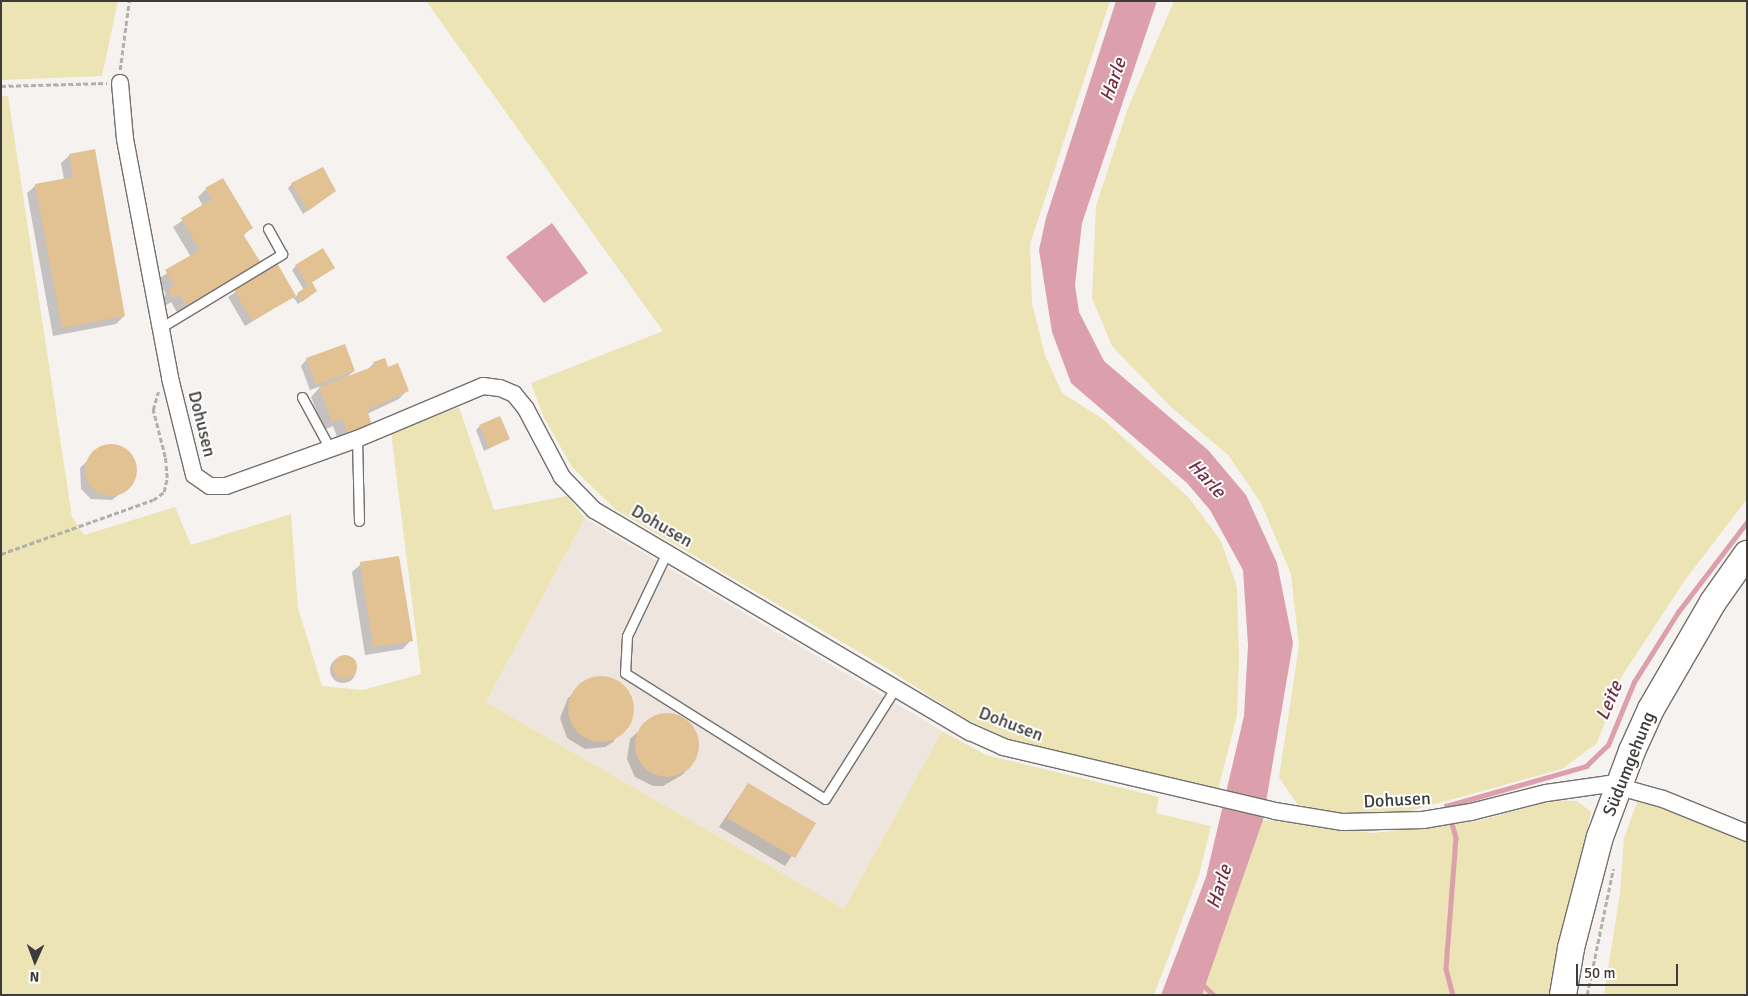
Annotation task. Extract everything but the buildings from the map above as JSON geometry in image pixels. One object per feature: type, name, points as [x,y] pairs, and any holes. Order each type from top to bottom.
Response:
[{"type":"main road","name":"Südumgehung","points":[[1563,995],[1585,890],[1619,786],[1650,709],[1713,602],[1747,554]]},
{"type":"street","name":"Dohusen","points":[[120,83],[125,139],[170,378],[194,475],[210,486],[226,486],[357,439],[483,386],[500,388],[514,394],[526,409],[562,477],[576,494],[594,510],[970,732],[1003,747],[1275,811],[1334,821],[1383,824],[1471,812],[1546,793],[1619,786]]},
{"type":"street","points":[[1619,786],[1663,799],[1747,833]]},
{"type":"lane","points":[[160,328],[282,254],[268,229]]},
{"type":"lane","points":[[302,397],[330,448]]},
{"type":"lane","points":[[357,439],[359,521]]},
{"type":"lane","points":[[667,552],[627,636],[626,673],[825,799],[896,687]]},
{"type":"path","points":[[1,86],[120,83],[122,43],[129,1]]},
{"type":"path","points":[[1,554],[153,500],[164,492],[167,478],[165,457],[153,410],[161,385],[170,378]]},
{"type":"path","points":[[1587,995],[1612,881],[1613,863]]},
{"type":"shaded area","points":[[1,1],[118,1],[102,76],[1,80]]},
{"type":"shaded area","points":[[426,1],[1110,1],[1030,244],[1032,304],[1045,355],[1062,393],[1103,419],[1189,498],[1221,541],[1237,587],[1239,660],[1237,715],[1218,790],[1015,742],[964,718],[888,669],[616,510],[572,467],[543,416],[531,383],[663,331]]},
{"type":"shaded area","points":[[1174,1],[1747,1],[1747,499],[1685,580],[1622,676],[1597,743],[1562,769],[1392,816],[1336,815],[1297,804],[1279,777],[1299,646],[1291,574],[1261,503],[1228,455],[1171,407],[1112,346],[1092,298],[1096,206],[1128,108]]},
{"type":"shaded area","points":[[1,96],[8,96],[72,517],[84,535],[175,507],[191,545],[291,514],[298,608],[322,686],[363,690],[421,674],[391,432],[459,407],[494,510],[567,496],[585,518],[486,702],[844,909],[942,731],[986,755],[1159,797],[1156,813],[1211,826],[1199,875],[1154,995],[1,995]]},
{"type":"shaded area","points":[[585,518],[942,731],[844,909],[486,702]]},
{"type":"shaded area","points":[[1553,800],[1577,801],[1591,812],[1553,995],[1202,995],[1263,820],[1373,833],[1478,821]]},
{"type":"shaded area","points":[[1648,801],[1747,840],[1747,995],[1604,995],[1620,893],[1624,838],[1637,802]]},
{"type":"water","name":"Harle","points":[[1116,1],[1157,1],[1082,223],[1075,285],[1079,312],[1104,361],[1208,450],[1246,495],[1277,563],[1293,643],[1263,820],[1202,995],[1161,995],[1206,877],[1244,716],[1248,645],[1243,570],[1210,510],[1187,483],[1071,383],[1052,332],[1039,250],[1046,218]]},
{"type":"water","points":[[552,223],[588,273],[544,303],[506,257]]},
{"type":"waterway","name":"Leite","points":[[1447,810],[1446,806],[1586,766],[1608,745],[1634,682],[1678,612],[1747,522]]},
{"type":"waterway","name":"Leite","points":[[1452,823],[1456,838],[1446,969],[1453,995]]},
{"type":"waterway","name":"Leite","points":[[1202,984],[1214,995]]}]
